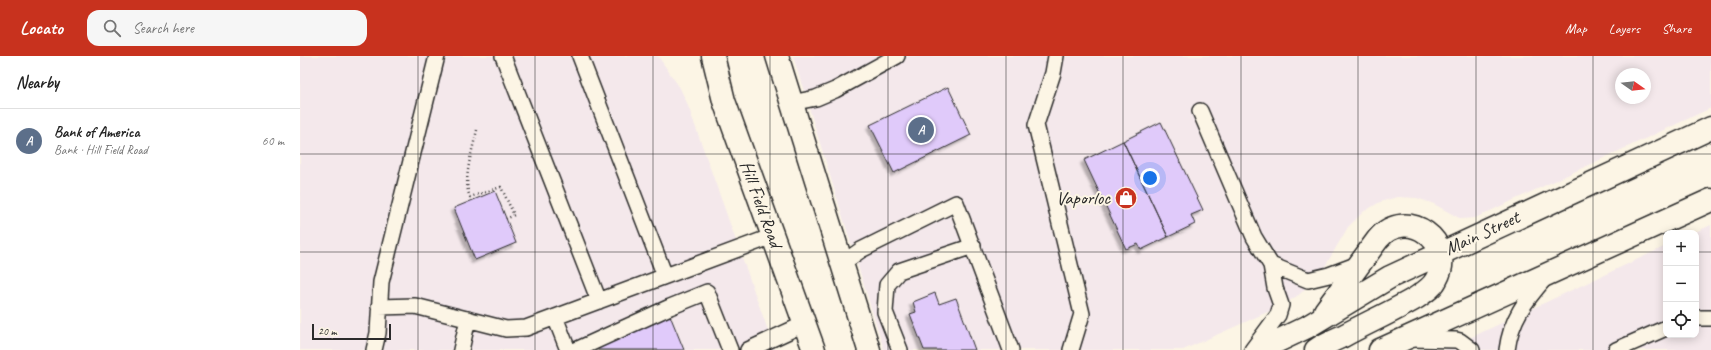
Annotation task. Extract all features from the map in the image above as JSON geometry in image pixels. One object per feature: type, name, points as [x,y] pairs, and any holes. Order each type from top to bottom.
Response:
[{"type":"main road","points":[[697,56],[724,101]]},
{"type":"main road","name":"Hill Field Road","points":[[713,56],[724,101],[814,350]]},
{"type":"main road","points":[[766,56],[791,103]]},
{"type":"main road","points":[[777,56],[869,350]]},
{"type":"main road","name":"Main Street","points":[[1259,350],[1307,327],[1390,277],[1711,128]]},
{"type":"main road","points":[[1380,350],[1711,200]]},
{"type":"main road","points":[[1307,327],[1318,318],[1335,298],[1381,236],[1390,230],[1402,226],[1412,226],[1428,233],[1436,243],[1440,253],[1440,272],[1434,284],[1410,301],[1316,350]]},
{"type":"lane","points":[[374,350],[378,333],[381,282],[437,56]]},
{"type":"lane","points":[[503,56],[599,301]]},
{"type":"lane","points":[[580,56],[665,276]]},
{"type":"lane","points":[[791,103],[816,98],[835,90],[897,56]]},
{"type":"lane","points":[[1056,56],[1053,73],[1036,125],[1082,314],[1071,350]]},
{"type":"lane","points":[[1200,111],[1254,237],[1271,265],[1275,288],[1281,308],[1275,319],[1252,350]]},
{"type":"lane","points":[[842,264],[861,250],[956,203],[1011,350]]},
{"type":"lane","points":[[379,307],[414,306],[506,329],[532,327],[773,236]]},
{"type":"lane","points":[[900,350],[885,312],[887,285],[899,271],[973,246]]},
{"type":"lane","points":[[1271,265],[1308,280],[1329,275],[1362,263]]},
{"type":"lane","points":[[1507,350],[1514,323],[1520,310],[1531,293],[1550,273]]},
{"type":"lane","points":[[576,350],[670,307],[707,292],[730,350]]},
{"type":"lane","points":[[555,318],[568,350]]},
{"type":"lane","points":[[1699,318],[1711,318]]},
{"type":"lane","points":[[461,350],[468,319]]},
{"type":"lane","points":[[748,350],[804,324]]},
{"type":"lane","points":[[1616,350],[1663,329]]},
{"type":"lane","points":[[1404,339],[1451,339],[1460,341],[1472,350]]},
{"type":"path","points":[[477,130],[467,178],[467,190],[470,197],[501,187],[514,215],[506,219]]},
{"type":"shaded area","points":[[300,56],[658,56],[680,88],[687,103],[775,350],[300,350]]},
{"type":"shaded area","points":[[793,56],[1711,56],[1711,108],[1475,218],[1461,219],[1434,204],[1417,198],[1397,197],[1380,202],[1363,212],[1348,227],[1323,270],[1300,294],[1283,305],[1183,350],[884,350]]},
{"type":"shaded area","points":[[1711,225],[1711,350],[1444,350],[1663,247],[1663,338],[1699,338],[1699,230]]},
{"type":"building","points":[[948,87],[971,135],[894,173],[870,125]]},
{"type":"building","points":[[1161,122],[1203,210],[1191,215],[1195,224],[1168,237],[1123,141]]},
{"type":"building","name":"Vaporloc","points":[[1123,141],[1168,237],[1141,250],[1138,244],[1126,249],[1084,160]]},
{"type":"building","points":[[495,191],[516,243],[475,260],[454,208]]},
{"type":"building","points":[[935,293],[939,304],[956,298],[975,350],[924,350],[910,314],[916,312],[913,302]]},
{"type":"building","points":[[669,313],[684,350],[598,350],[596,347]]},
{"type":"place","name":"Bank of America","points":[[921,130]]},
{"type":"place","name":"Vaporloc","points":[[1126,198]]}]
